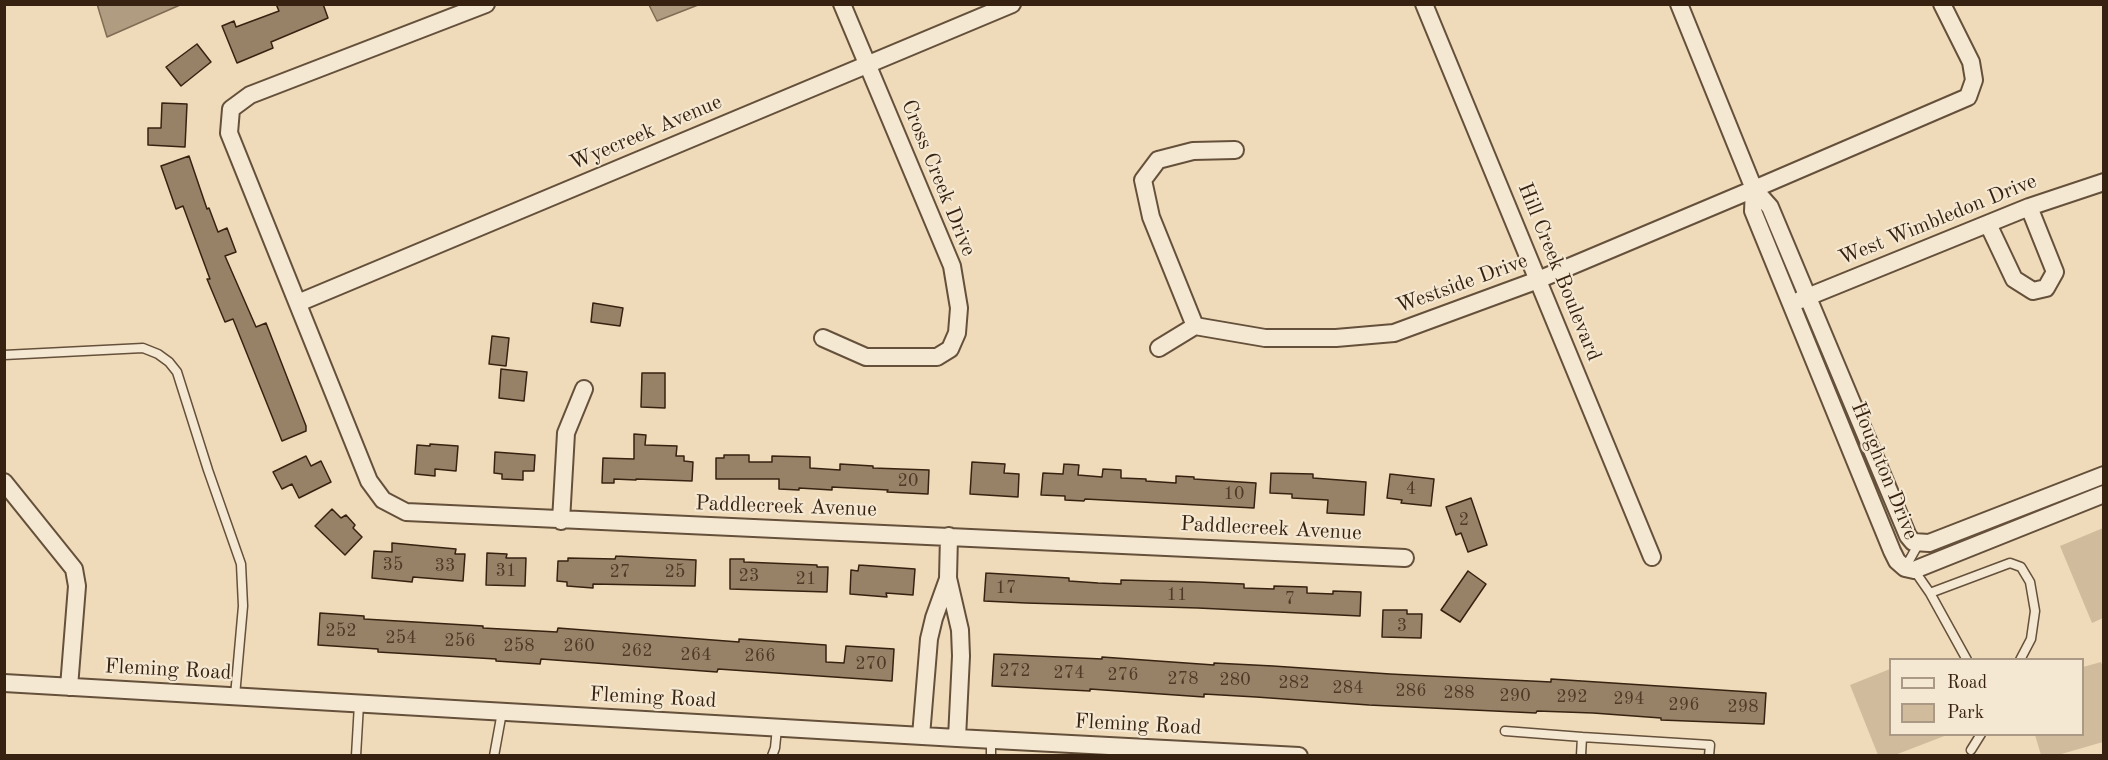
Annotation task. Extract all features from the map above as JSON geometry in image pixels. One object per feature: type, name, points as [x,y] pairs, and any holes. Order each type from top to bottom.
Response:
[{"type":"street","name":"Paddlecreek Avenue","points":[[486,4],[250,96],[231,109],[229,133],[369,481],[383,500],[406,512],[1405,558]]},
{"type":"street","name":"Cross Creek Drive","points":[[823,338],[866,357],[937,357],[950,349],[957,333],[959,309],[952,266],[842,4]]},
{"type":"street","name":"Wyecreek Avenue","points":[[298,303],[1012,4]]},
{"type":"street","name":"Hill Creek Boulevard","points":[[1424,4],[1652,557]]},
{"type":"street","name":"Houghton Drive","points":[[1679,4],[1754,189],[1770,207],[1908,536],[1913,542],[1929,543],[2103,475]]},
{"type":"street","name":"Westside Drive","points":[[1195,326],[1265,338],[1336,338],[1394,333],[1538,280],[1968,97],[1974,80],[1971,62],[1942,4]]},
{"type":"street","points":[[1159,348],[1195,326],[1151,217],[1143,180],[1158,160],[1193,151],[1235,150]]},
{"type":"street","name":"West Wimbledon Drive","points":[[1791,303],[2029,207],[2103,182]]},
{"type":"street","name":"Houghton Drive","points":[[1754,189],[1753,211],[1897,561],[1910,569],[2103,494]]},
{"type":"street","points":[[1988,224],[2014,279],[2032,291],[2046,288],[2055,272],[2029,207]]},
{"type":"street","points":[[561,520],[566,433],[584,389]]},
{"type":"street","points":[[4,482],[74,569],[77,586],[69,687]]},
{"type":"street","points":[[949,536],[948,578],[960,630],[957,738]]},
{"type":"street","points":[[921,736],[929,639],[948,578]]},
{"type":"street","name":"Fleming Road","points":[[4,683],[957,738],[991,748],[1299,756]]},
{"type":"lane","points":[[4,355],[143,348],[163,357],[177,372],[241,564],[243,606],[235,696]]},
{"type":"lane","points":[[1840,423],[1857,415]]},
{"type":"lane","points":[[2038,500],[2044,518]]},
{"type":"lane","points":[[1919,543],[1910,569],[1930,593],[1966,658]]},
{"type":"lane","points":[[1930,593],[2010,563],[2021,567],[2030,582],[2035,611],[2031,639],[2020,658]]},
{"type":"lane","points":[[356,756],[359,704]]},
{"type":"lane","points":[[494,756],[502,712]]},
{"type":"lane","points":[[776,753],[777,728]]},
{"type":"lane","points":[[1505,731],[1710,745],[1709,756]]},
{"type":"lane","points":[[1581,756],[1582,736]]},
{"type":"lane","points":[[1971,750],[1980,736]]},
{"type":"green space","points":[[2103,528],[2103,618],[2092,623],[2060,546]]},
{"type":"green space","points":[[2101,662],[2104,671],[2103,742],[2058,755],[2041,755],[2035,736],[2084,736],[2084,667]]},
{"type":"green space","points":[[1889,669],[1889,736],[1944,736],[1895,755],[1878,755],[1850,685]]},
{"type":"shaded area","points":[[97,4],[180,4],[180,5],[107,37]]},
{"type":"shaded area","points":[[649,5],[698,5],[657,21]]},
{"type":"building","points":[[276,4],[323,4],[328,18],[271,42],[273,48],[237,63],[222,26],[234,21],[236,27],[279,11]]},
{"type":"building","points":[[197,44],[211,62],[181,86],[166,67]]},
{"type":"building","points":[[162,103],[187,104],[185,147],[148,145],[148,128],[161,128]]},
{"type":"building","points":[[189,156],[207,209],[209,208],[218,232],[227,228],[236,252],[225,256],[256,327],[266,323],[306,426],[306,431],[282,441],[233,319],[225,322],[207,279],[210,279],[183,206],[176,209],[161,166]]},
{"type":"building","points":[[593,303],[623,308],[620,326],[591,322]]},
{"type":"building","points":[[492,336],[509,338],[506,366],[489,364]]},
{"type":"building","points":[[501,369],[527,372],[524,401],[499,398]]},
{"type":"building","points":[[642,373],[665,373],[665,408],[641,407]]},
{"type":"building","points":[[634,434],[646,435],[645,445],[677,446],[676,456],[684,456],[684,461],[693,462],[692,481],[614,479],[614,483],[602,483],[603,458],[634,459]]},
{"type":"building","points":[[430,444],[458,446],[456,471],[435,469],[435,476],[415,474],[417,445],[430,446]]},
{"type":"building","points":[[495,452],[535,455],[534,471],[523,471],[523,480],[502,479],[502,474],[494,473]]},
{"type":"building","points":[[724,455],[749,455],[749,462],[772,462],[772,456],[810,457],[810,468],[840,470],[840,464],[929,470],[928,494],[832,487],[832,490],[779,489],[779,479],[716,479],[716,458],[724,458]]},
{"type":"building","points":[[306,456],[311,466],[321,461],[331,482],[299,498],[292,484],[282,489],[273,472]]},
{"type":"building","points":[[972,462],[1005,464],[1004,473],[1019,474],[1018,497],[970,494]]},
{"type":"building","points":[[1064,464],[1079,465],[1078,475],[1102,477],[1103,469],[1121,470],[1121,478],[1146,479],[1146,481],[1176,483],[1176,476],[1256,483],[1254,508],[1085,499],[1084,501],[1065,500],[1065,496],[1041,495],[1043,473],[1063,474]]},
{"type":"building","points":[[1271,473],[1313,474],[1313,478],[1366,482],[1364,515],[1327,513],[1328,500],[1292,498],[1292,494],[1270,493]]},
{"type":"building","points":[[1390,474],[1434,479],[1431,506],[1401,503],[1402,500],[1387,498]]},
{"type":"building","points":[[1471,498],[1487,545],[1468,552],[1461,533],[1456,535],[1446,507]]},
{"type":"building","points":[[332,509],[341,518],[346,515],[355,525],[353,528],[362,537],[345,555],[315,526]]},
{"type":"building","points":[[392,543],[456,549],[455,554],[465,554],[463,581],[413,577],[412,582],[372,578],[374,551],[392,552]]},
{"type":"building","points":[[487,553],[507,554],[506,558],[526,558],[525,586],[486,585]]},
{"type":"building","points":[[616,556],[696,560],[695,586],[593,584],[593,588],[567,586],[567,582],[557,581],[558,561],[568,561],[568,558],[615,559]]},
{"type":"building","points":[[730,559],[744,559],[744,562],[828,567],[827,592],[730,589]]},
{"type":"building","points":[[859,565],[915,569],[913,595],[886,593],[887,597],[850,594],[851,570],[858,571]]},
{"type":"building","points":[[1468,571],[1486,584],[1460,622],[1441,610]]},
{"type":"building","points":[[986,573],[1069,578],[1069,581],[1098,583],[1121,584],[1121,580],[1198,582],[1244,584],[1244,588],[1307,587],[1307,593],[1361,592],[1360,616],[984,601]]},
{"type":"building","points":[[1383,610],[1407,610],[1407,614],[1422,614],[1421,638],[1382,637]]},
{"type":"building","points":[[320,613],[364,616],[364,619],[483,626],[483,628],[557,632],[558,628],[739,642],[739,639],[826,645],[826,662],[844,663],[846,646],[894,649],[892,681],[718,669],[717,672],[541,659],[540,664],[378,652],[378,649],[318,645]]},
{"type":"building","points":[[994,654],[1102,659],[1102,657],[1551,682],[1551,679],[1766,693],[1764,724],[1661,720],[1661,718],[1593,713],[1537,711],[1536,713],[1204,694],[1204,697],[1090,689],[1090,691],[992,686]]}]
